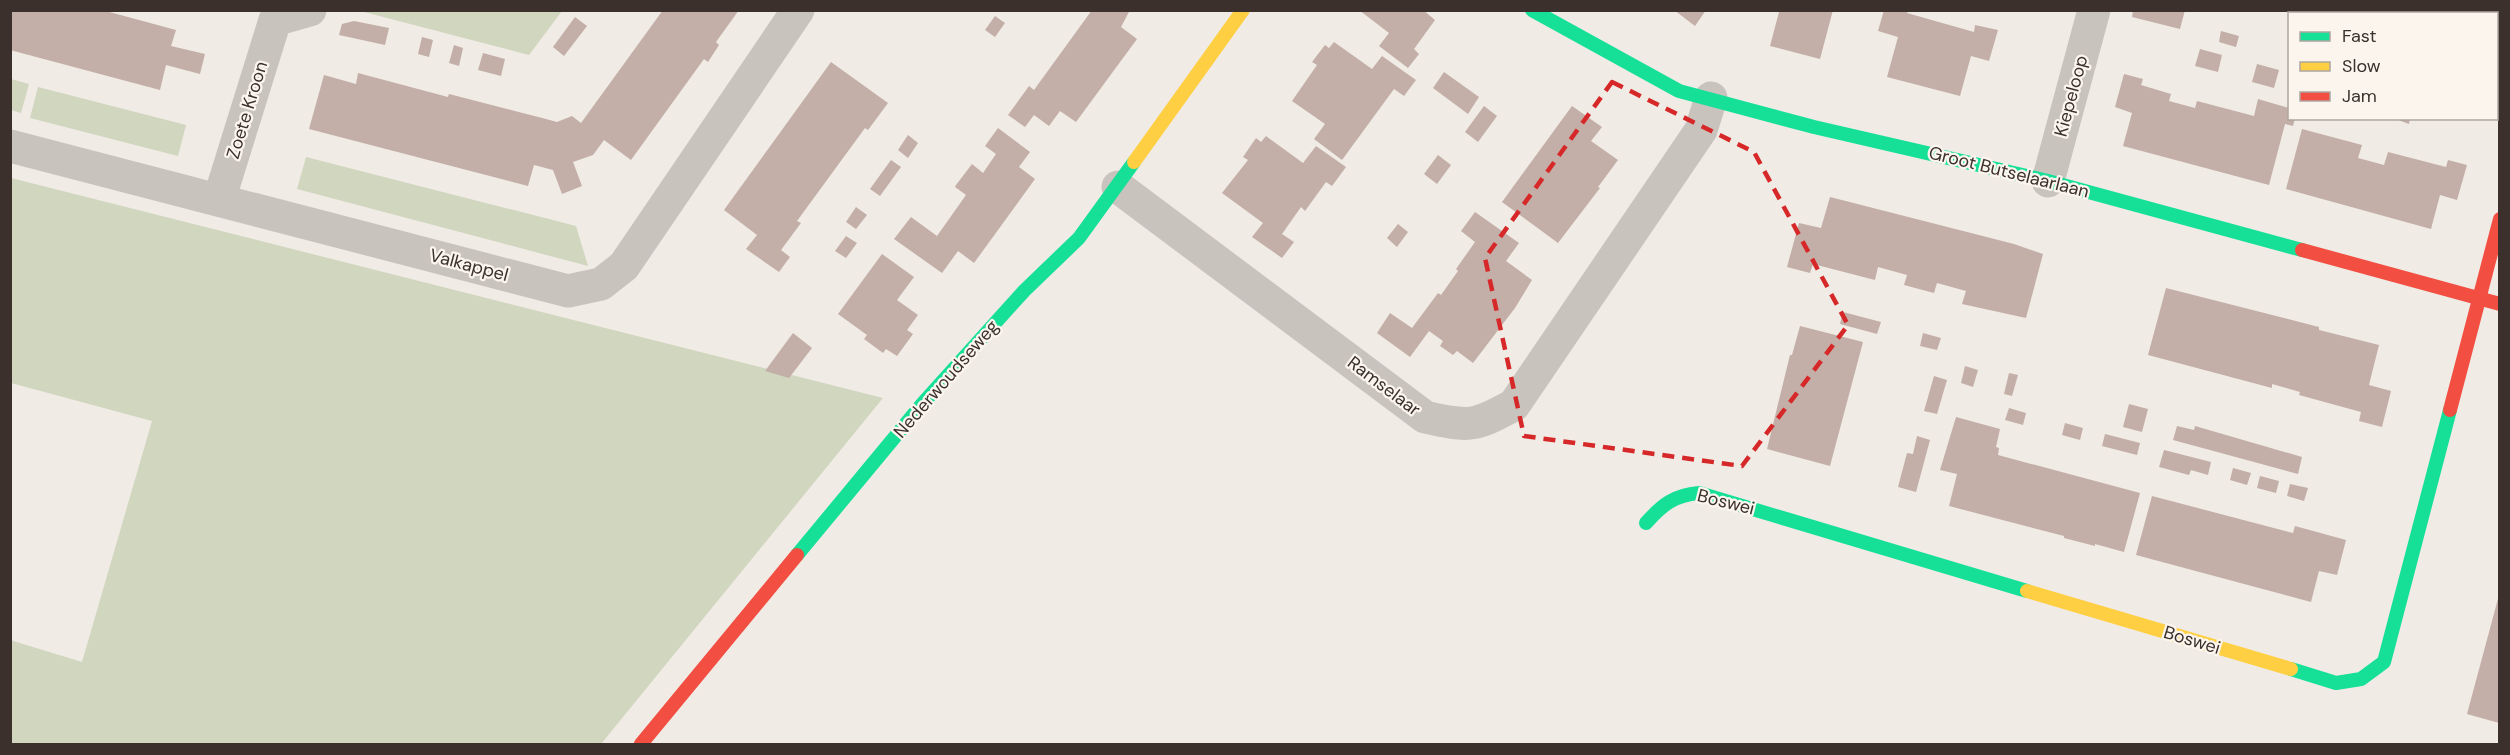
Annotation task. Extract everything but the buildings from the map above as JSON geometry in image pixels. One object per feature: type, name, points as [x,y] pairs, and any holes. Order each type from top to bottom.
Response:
[{"type":"street","name":"Zoete Kroon","points":[[219,200],[274,15],[310,10]]},
{"type":"street","name":"Valkappel","points":[[10,146],[568,291],[601,284],[624,266],[798,10]]},
{"type":"street","name":"Nederwoudseweg","points":[[641,744],[923,403],[1024,291],[1079,238],[1118,187],[1243,10]]},
{"type":"street","name":"Groot Butselaarlaan","points":[[1532,10],[1679,91],[1815,127],[2049,181],[2499,304]]},
{"type":"street","name":"Kiepeloop","points":[[2049,181],[2094,10]]},
{"type":"street","name":"Ramselaar","points":[[1118,187],[1425,417],[1463,425],[1484,421],[1514,405],[1701,130],[1711,98]]},
{"type":"street","points":[[2480,299],[2499,219]]},
{"type":"street","name":"Boswei","points":[[1646,523],[1664,503],[1678,494],[1699,493],[2336,684],[2361,679],[2384,662],[2480,299]]},
{"type":"highlighted area","points":[[1612,82],[1754,152],[1848,325],[1742,466],[1524,436],[1485,258]]},
{"type":"green space","points":[[371,10],[562,11],[529,55],[364,12]]},
{"type":"green space","points":[[11,79],[29,84],[21,113],[11,110]]},
{"type":"green space","points":[[38,87],[186,125],[178,156],[30,118]]},
{"type":"green space","points":[[306,157],[576,226],[588,266],[297,189]]},
{"type":"green space","points":[[11,178],[883,398],[601,744],[11,744],[10,640],[82,662],[152,421],[11,383]]},
{"type":"traffic: fast","points":[[1532,10],[1679,91],[1814,127],[2048,181],[2302,250]]},
{"type":"traffic: fast","points":[[797,555],[923,403],[1024,291],[1079,238],[1134,162]]},
{"type":"traffic: fast","points":[[2291,669],[2336,683],[2361,679],[2384,662],[2450,410]]},
{"type":"traffic: fast","points":[[1646,523],[1669,502],[1682,496],[1699,493],[2027,591]]},
{"type":"traffic: slow","points":[[1134,162],[1243,10]]},
{"type":"traffic: slow","points":[[2027,591],[2291,669]]},
{"type":"traffic: jam","points":[[2450,410],[2500,219]]},
{"type":"traffic: jam","points":[[2302,250],[2500,304]]},
{"type":"traffic: jam","points":[[641,744],[797,555]]}]
